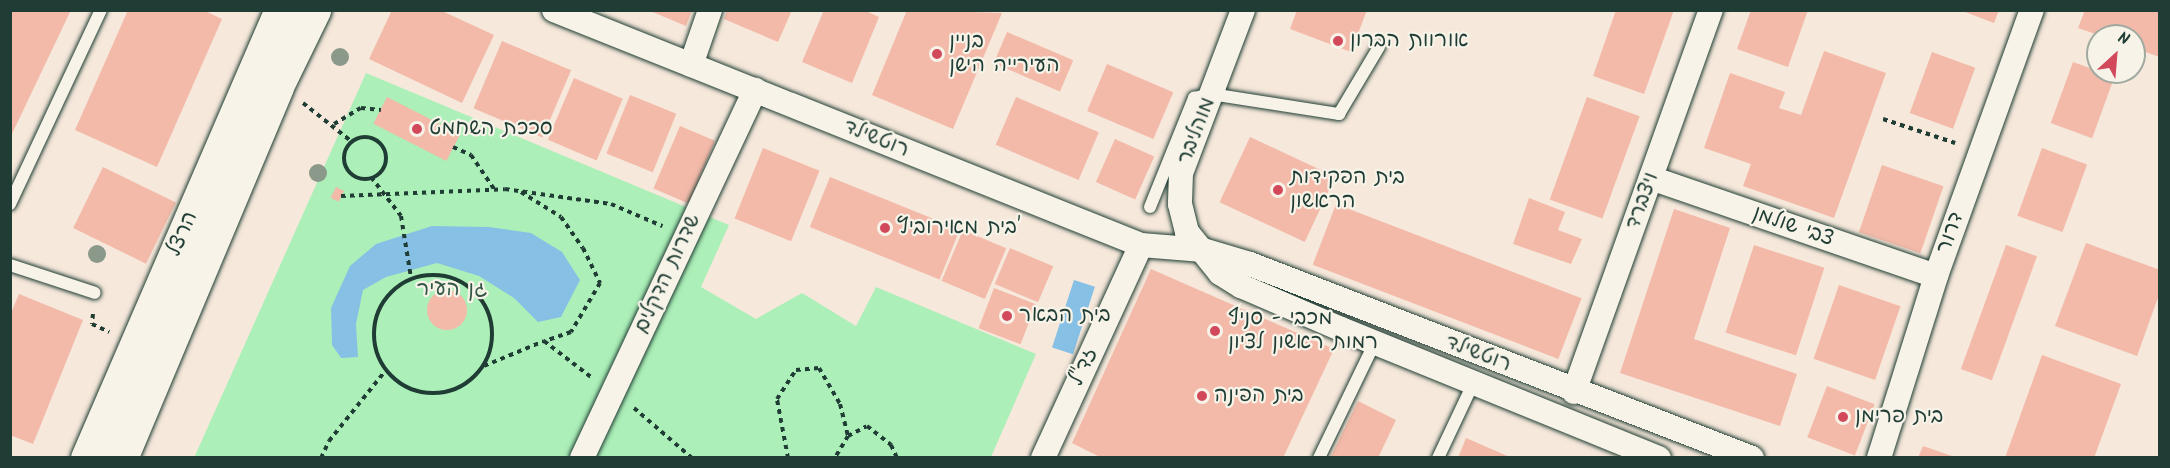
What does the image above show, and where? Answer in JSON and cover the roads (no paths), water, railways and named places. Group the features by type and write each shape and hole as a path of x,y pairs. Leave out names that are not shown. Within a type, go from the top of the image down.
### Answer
{"main road":[{"name":"הרצל","path":"87,458 281,10"},
{"name":"הרצל","path":"122,458 277,86 314,10"}],"street":[{"name":"רוטשילד","path":"554,10 1142,245 1203,250 1250,264 1574,392 1616,402 1752,458"},
{"path":"691,65 710,10"},
{"name":"מוהליבר","path":"1203,250 1187,232 1180,204 1181,173 1243,10"},
{"name":"ויצברד","path":"1574,392 1711,10"},
{"name":"דרור","path":"1879,458 1935,276 2032,10"},
{"name":"שדרות הדקלים","path":"582,458 755,90"},
{"name":"צבי שולמן","path":"1651,178 1935,276"},
{"name":"זד\"ל","path":"1043,458 1142,245"},
{"name":"רוטשילד","path":"1203,250 1220,273 1241,286 1651,456"}],"lane":[{"path":"10,204 101,10"},
{"path":"1150,207 1194,98 1211,94 1339,114 1378,47"},
{"path":"10,265 95,293"},
{"path":"1319,458 1375,342"},
{"path":"1438,458 1473,382"}],"water":[{"path":"432,226 489,227 531,233 562,252 580,280 561,317 538,322 514,298 479,276 437,263 386,277 363,290 356,324 358,357 341,358 332,345 331,308 350,266 376,244"},
{"path":"1074,280 1095,287 1073,354 1052,348"}],"place":[{"name":"אורוות הברון","path":"1338,41"},
{"name":"בניין העירייה הישן","path":"937,54"},
{"name":"סככת השחמט","path":"417,129"},
{"name":"בית הפקידות הראשון","path":"1278,190"},
{"name":"בית מאירוביץ'","path":"885,228"},
{"name":"בית הבאר","path":"1007,316"},
{"name":"מכבי - סניף רמות ראשון לציון","path":"1215,331"},
{"name":"בית הפינה","path":"1202,396"},
{"name":"בית פרימן","path":"1843,417"}],"park label":[{"name":"גן העיר","path":"452,290"}]}
